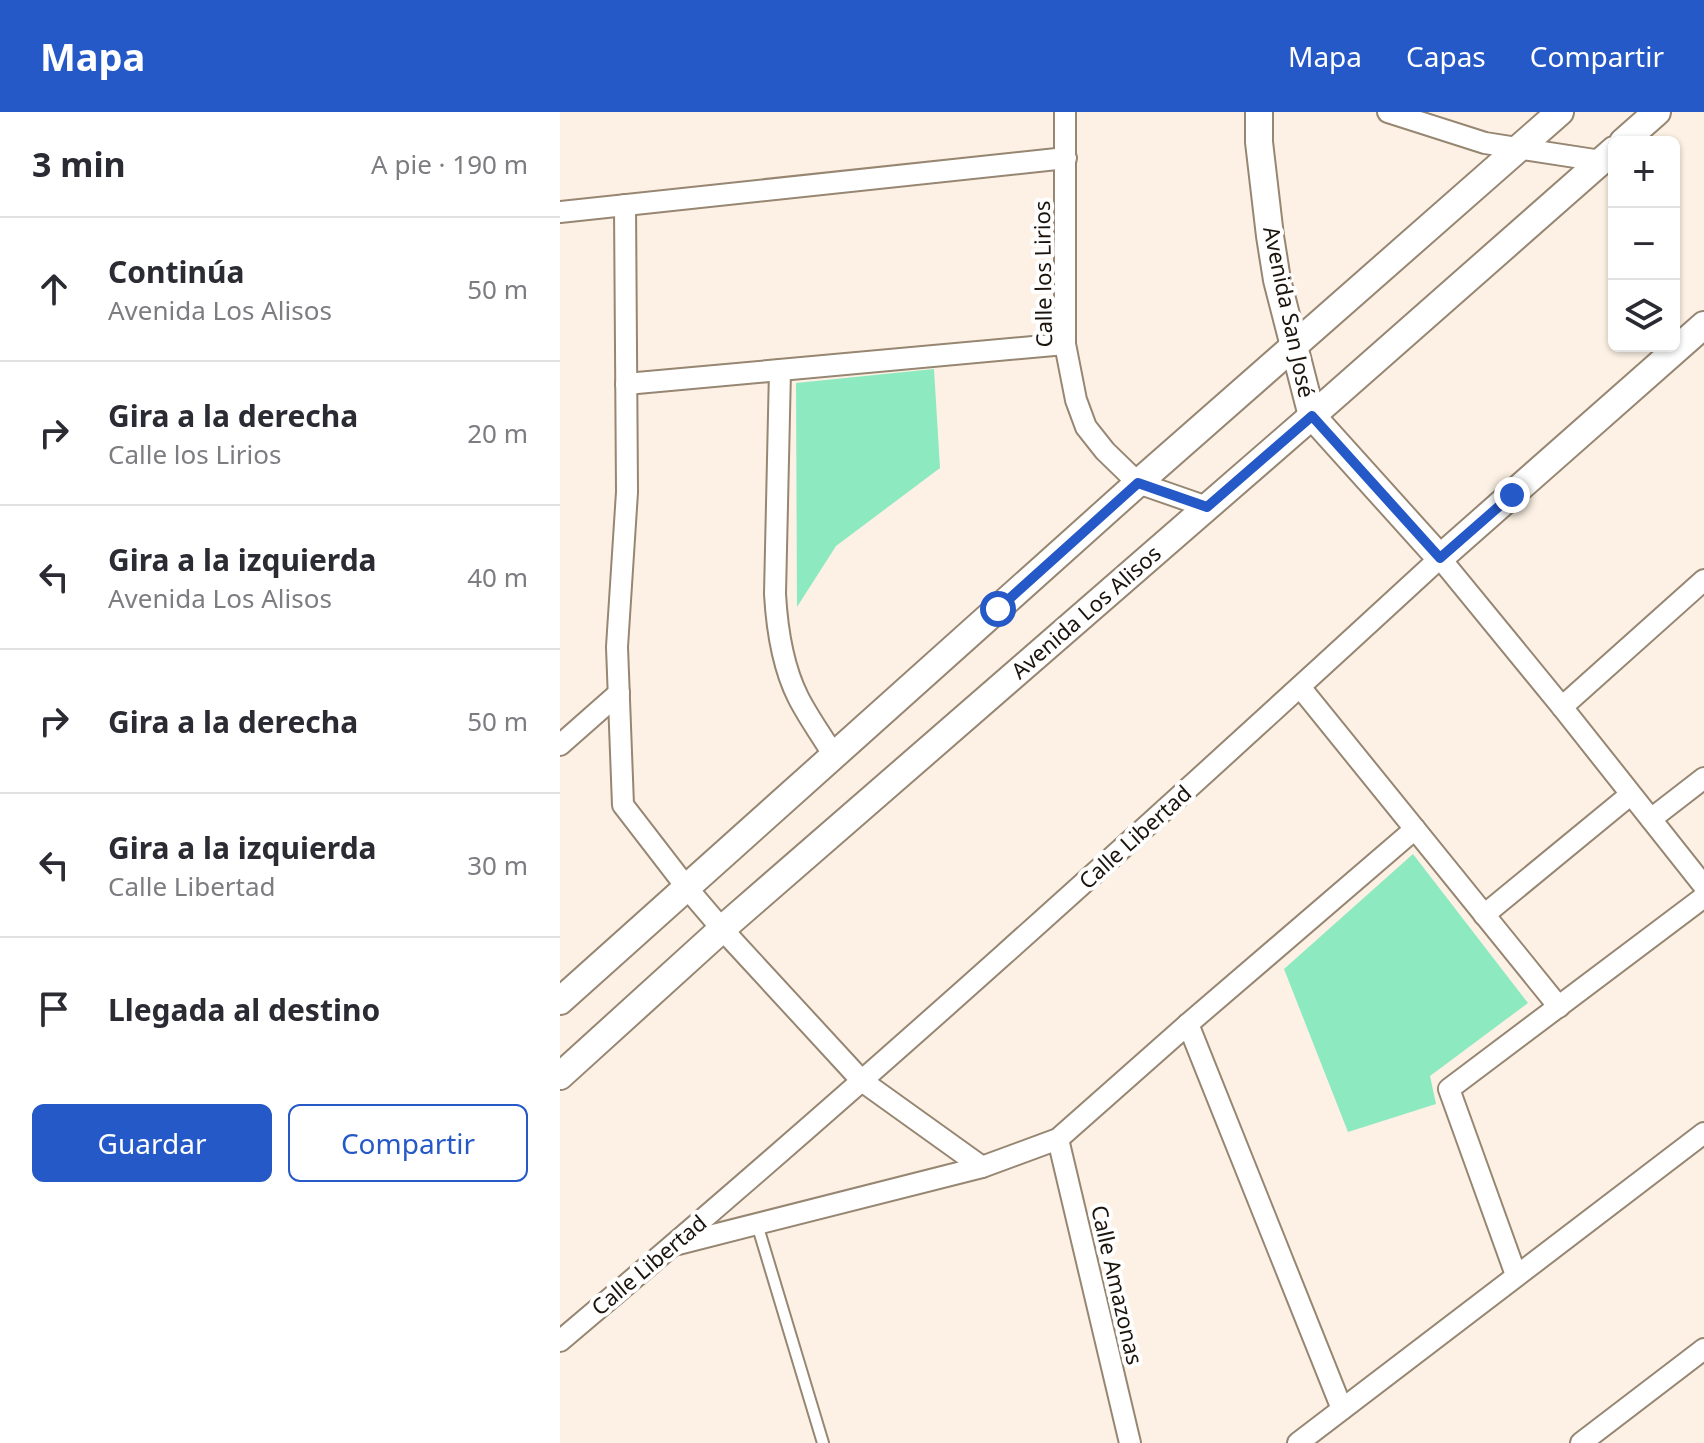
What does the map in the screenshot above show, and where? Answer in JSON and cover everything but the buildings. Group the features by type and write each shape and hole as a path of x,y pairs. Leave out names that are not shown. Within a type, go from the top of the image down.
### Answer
{"street":[{"name":"Calle los Lirios","path":"1065,112 1065,344 1076,400 1086,427 1105,451 1138,483 1207,507"},
{"name":"Avenida San José","path":"1259,112 1259,142 1277,280 1312,416"},
{"path":"1388,112 1485,143 1608,156"},
{"path":"560,1001 1293,344 1560,112"},
{"path":"1630,136 1657,112"},
{"name":"Avenida Los Alisos","path":"560,1076 722,929 1608,156"},
{"path":"560,212 1066,158"},
{"path":"625,205 627,492 617,647 623,805 722,929 862,1081 982,1167"},
{"name":"Calle Libertad","path":"560,1341 862,1081 1142,831 1440,558 1704,325"},
{"path":"626,384 1065,344"},
{"path":"780,370 777,624 784,660 798,696 834,756"},
{"path":"1312,416 1440,558 1704,886"},
{"path":"1562,707 1704,580"},
{"path":"1300,687 1559,1007"},
{"path":"560,745 619,693"},
{"path":"1651,819 1704,778"},
{"path":"1484,915 1630,795"},
{"path":"674,1245 982,1167 1058,1139 1415,829"},
{"path":"1516,1275 1449,1089 1704,897"},
{"path":"1188,1024 1342,1409"},
{"path":"1298,1443 1704,1133"},
{"name":"Calle Amazonas","path":"1058,1139 1130,1443"},
{"path":"1581,1443 1704,1349"}],"lane":[{"path":"757,1224 823,1443"}],"green space":[{"path":"934,369 940,468 836,546 797,607 796,383"},
{"path":"1413,854 1528,1003 1430,1076 1436,1104 1348,1132 1284,969"}],"route":[{"path":"998,609 1138,483 1207,507 1312,416 1440,558 1512,495"}]}
